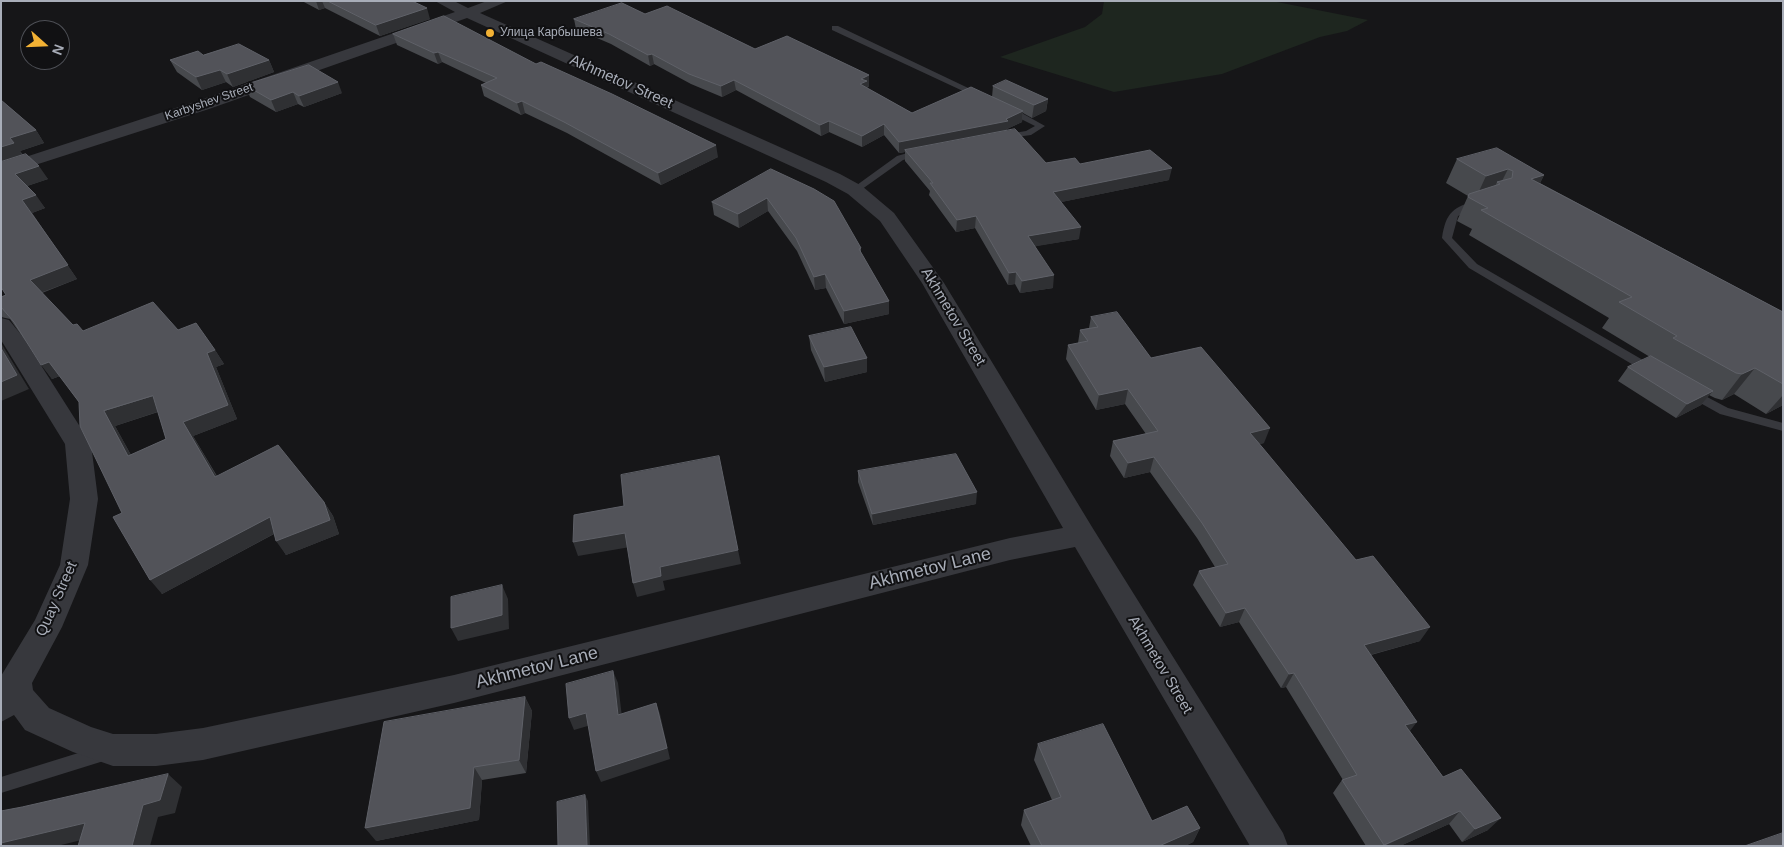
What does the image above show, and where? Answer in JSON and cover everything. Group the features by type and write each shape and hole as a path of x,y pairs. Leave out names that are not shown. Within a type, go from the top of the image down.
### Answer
{"street":[{"name":"Akhmetov Street","path":"442,1 855,190 887,217 928,275 1082,536 1270,846"},
{"name":"Karbyshev Street","path":"1,171 203,105 501,1"},
{"name":"Quay Street","path":"1,326 16,342 78,444 84,499 74,565 47,627 8,694"},
{"name":"Akhmetov Lane","path":"8,694 19,698 37,719 85,741 114,750 156,750 203,744 454,689 1010,549 1082,536"}],"lane":[{"path":"835,28 1041,126 1028,133 997,139"},
{"path":"855,190 900,158 929,151"},
{"path":"1490,200 1458,209 1451,216 1447,238 1473,266 1664,378"},
{"path":"1681,387 1724,411 1783,427"},
{"path":"1,785 114,750"}],"shaded area":[{"path":"1104,1 1272,1 1368,20 1347,31 1320,37 1222,74 1114,92 1000,57 1085,27 1102,14"}],"building":[{"path":"328,1 412,1 427,8 376,25"},
{"path":"622,3 645,14 667,6 755,49 787,36 869,75 861,79 867,81 860,84 912,113 971,87 1023,111 1006,119 1008,121 899,142 884,124 862,136 829,121 820,125 734,80 721,86 689,74 652,54 648,55 609,34 574,19"},
{"path":"444,16 536,64 541,62 612,94 716,145 658,173 522,101 517,103 481,85 497,78 438,52 434,53 393,34"},
{"path":"239,44 269,60 227,74 220,70 196,77 170,60 198,51 203,55"},
{"path":"309,65 338,82 299,96 293,92 271,100 245,85"},
{"path":"1006,80 1048,99 1034,105 993,86"},
{"path":"1,100 36,130 10,138 14,143 1,147"},
{"path":"1015,129 1046,163 1075,158 1080,164 1150,150 1172,168 1053,192 1081,227 1028,236 1054,275 1022,281 1016,272 1009,273 976,216 957,220 930,183 933,183 905,150"},
{"path":"1497,148 1544,175 1531,179 1783,312 1783,384 1755,368 1742,374 1736,373 1673,338 1677,336 1619,302 1632,297 1481,210 1488,208 1468,197 1469,194 1512,178 1513,171 1508,169 1486,176 1457,159"},
{"path":"26,154 39,166 15,174 36,195 22,200 68,265 30,280 73,325 77,324 83,331 153,302 178,330 196,323 215,350 207,353 228,405 183,422 215,477 278,445 324,502 330,520 276,541 270,517 150,580 113,517 122,513 80,426 79,402 49,362 41,365 14,322 1,307 1,297 6,295 1,287 1,162","holes":["153,396 166,439 128,456 104,411"]},
{"path":"771,169 814,189 834,201 889,301 844,311 825,274 814,277 796,238 767,198 738,214 712,202"},
{"path":"1117,312 1151,358 1201,347 1270,428 1250,433 1356,560 1373,556 1430,627 1364,645 1417,722 1405,725 1443,777 1461,769 1501,818 1475,829 1460,811 1384,845 1342,780 1357,775 1294,673 1289,674 1245,608 1226,613 1199,571 1228,564 1202,523 1154,457 1128,463 1113,441 1158,431 1128,389 1099,395 1068,345 1088,341 1080,330 1098,327 1091,317"},
{"path":"851,327 867,358 824,367 809,336"},
{"path":"1,348 17,375 1,382"},
{"path":"1651,356 1713,391 1687,404 1628,367"},
{"path":"956,454 977,492 872,514 858,471"},
{"path":"719,456 738,550 660,567 661,576 633,583 625,533 573,542 574,515 624,506 621,475"},
{"path":"502,585 502,615 451,628 451,597"},
{"path":"613,671 618,715 656,703 667,748 596,771 586,713 569,718 566,684"},
{"path":"525,697 519,760 474,767 470,808 365,828 384,722"},
{"path":"1103,724 1152,821 1187,806 1200,828 1159,846 1042,846 1024,810 1061,797 1038,744"},
{"path":"168,774 160,800 143,805 132,846 78,846 85,823 1,843 1,811"},
{"path":"585,795 587,846 558,846 557,802"},
{"path":"1783,833 1783,846 1745,846"}],"place":[{"name":"Улица Карбышева","path":"490,33"}]}
